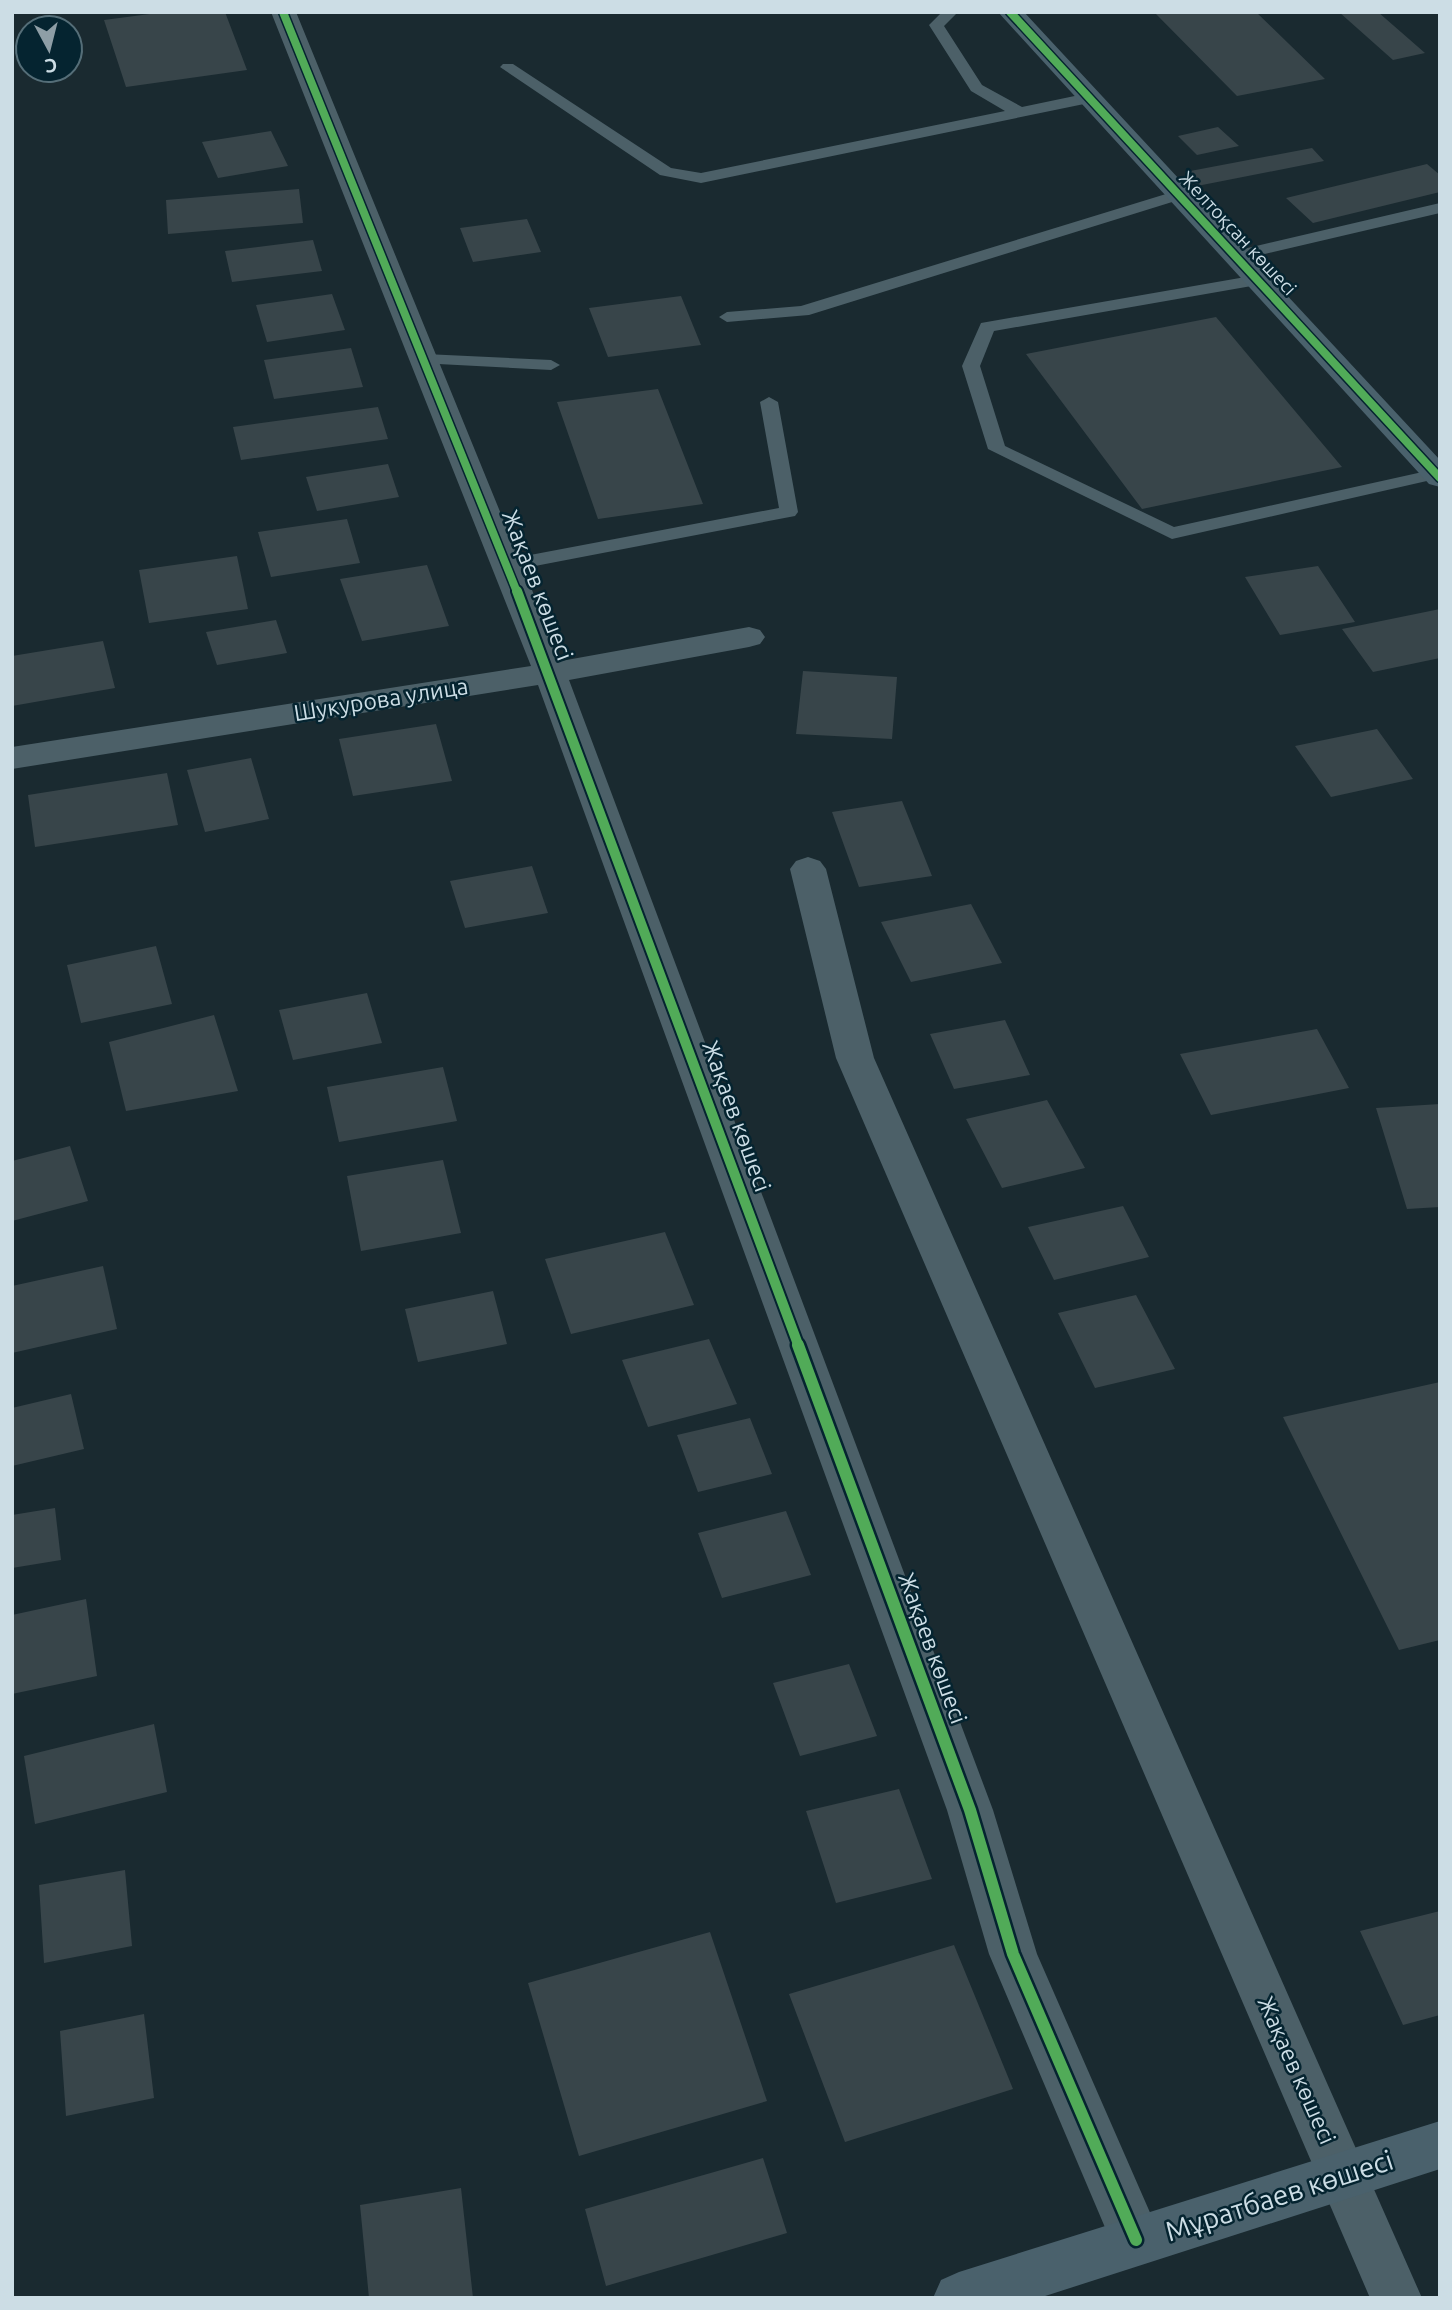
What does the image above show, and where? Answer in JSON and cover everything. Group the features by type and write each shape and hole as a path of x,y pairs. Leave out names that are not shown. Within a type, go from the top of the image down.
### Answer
{"street":[{"name":"Жақаев көшесі","path":"283,12 509,565 971,1810 1013,1954 1136,2240"},
{"name":"Желтоқсан көшесі","path":"1010,12 1438,476"},
{"name":"Шукурова улица","path":"12,758 550,673 749,637"},
{"name":"Жақаев көшесі","path":"808,869 855,1058 1396,2298"},
{"name":"Мұратбаев көшесі","path":"959,2298 1440,2145"}],"lane":[{"path":"951,12 936,25 976,88 1019,112"},
{"path":"508,67 666,172 701,178 1089,98"},
{"path":"727,317 803,310 1179,195"},
{"path":"1235,256 1440,208"},
{"path":"1257,280 987,327 971,366 997,449 1172,533 1438,476"},
{"path":"425,359 551,365"},
{"path":"509,565 789,512 769,402"}],"building":[{"path":"165,12 225,12 247,70 126,87 104,20"},
{"path":"1154,12 1256,12 1325,79 1237,96"},
{"path":"1339,12 1378,12 1425,53 1393,60"},
{"path":"1218,127 1239,146 1197,155 1178,136"},
{"path":"271,131 288,166 218,178 202,142"},
{"path":"1312,148 1324,161 1197,186 1185,172"},
{"path":"1427,164 1440,175 1440,192 1313,223 1286,198"},
{"path":"299,189 303,223 168,234 166,200"},
{"path":"527,219 541,252 473,262 460,228"},
{"path":"313,240 322,271 232,282 225,251"},
{"path":"332,294 345,330 267,342 256,305"},
{"path":"681,296 701,345 608,357 589,308"},
{"path":"1216,317 1342,467 1142,509 1026,354"},
{"path":"351,348 363,387 274,399 264,360"},
{"path":"658,389 703,504 598,519 557,402"},
{"path":"378,407 388,439 241,460 233,427"},
{"path":"388,464 399,497 317,511 306,477"},
{"path":"347,519 360,563 271,577 258,532"},
{"path":"237,556 248,609 149,623 139,570"},
{"path":"427,565 449,626 362,641 340,579"},
{"path":"1318,566 1355,622 1280,635 1245,577"},
{"path":"1440,609 1440,658 1373,672 1342,629"},
{"path":"276,620 287,653 217,665 206,632"},
{"path":"103,641 115,688 12,706 12,656"},
{"path":"803,671 897,677 892,739 796,734"},
{"path":"436,724 452,781 353,796 339,739"},
{"path":"1377,729 1413,779 1331,797 1295,746"},
{"path":"251,758 269,819 205,832 187,770"},
{"path":"167,773 178,825 35,847 28,795"},
{"path":"902,801 932,876 859,887 832,812"},
{"path":"532,866 548,913 465,928 450,881"},
{"path":"971,904 1002,963 911,982 881,922"},
{"path":"156,946 172,1004 81,1023 67,965"},
{"path":"367,993 382,1043 293,1060 279,1010"},
{"path":"214,1015 238,1091 126,1111 109,1042"},
{"path":"1005,1020 1030,1075 954,1089 930,1034"},
{"path":"1317,1029 1349,1088 1211,1115 1180,1054"},
{"path":"443,1067 457,1121 339,1142 327,1087"},
{"path":"1047,1100 1085,1168 1002,1188 966,1119"},
{"path":"1440,1104 1440,1207 1407,1209 1376,1108"},
{"path":"70,1146 88,1201 12,1221 12,1161"},
{"path":"443,1160 461,1233 361,1251 347,1176"},
{"path":"1123,1206 1149,1257 1054,1280 1028,1227"},
{"path":"665,1232 694,1305 571,1334 545,1259"},
{"path":"103,1266 117,1329 12,1353 12,1286"},
{"path":"493,1291 507,1344 418,1362 405,1309"},
{"path":"1136,1295 1175,1369 1095,1388 1058,1313"},
{"path":"709,1339 737,1404 648,1427 622,1360"},
{"path":"1440,1382 1440,1640 1399,1650 1283,1417"},
{"path":"71,1394 84,1449 12,1466 12,1408"},
{"path":"750,1418 772,1474 698,1492 677,1435"},
{"path":"55,1508 61,1560 12,1568 12,1515"},
{"path":"786,1511 811,1575 722,1598 698,1533"},
{"path":"86,1599 97,1676 12,1694 12,1615"},
{"path":"849,1664 877,1736 800,1756 773,1683"},
{"path":"154,1724 167,1792 35,1824 24,1756"},
{"path":"899,1789 932,1879 836,1903 806,1811"},
{"path":"125,1870 132,1946 44,1963 39,1885"},
{"path":"1440,1911 1440,2015 1403,2025 1360,1931"},
{"path":"710,1932 767,2101 579,2156 528,1983"},
{"path":"954,1945 1013,2089 845,2142 789,1994"},
{"path":"144,2014 154,2098 66,2116 60,2031"},
{"path":"763,2158 787,2233 606,2286 585,2209"},
{"path":"461,2188 473,2298 369,2298 360,2205"}],"cycle path":[{"path":"283,12 550,673 970,1810 1013,1954 1136,2240"},
{"path":"1010,12 1440,478"}]}
